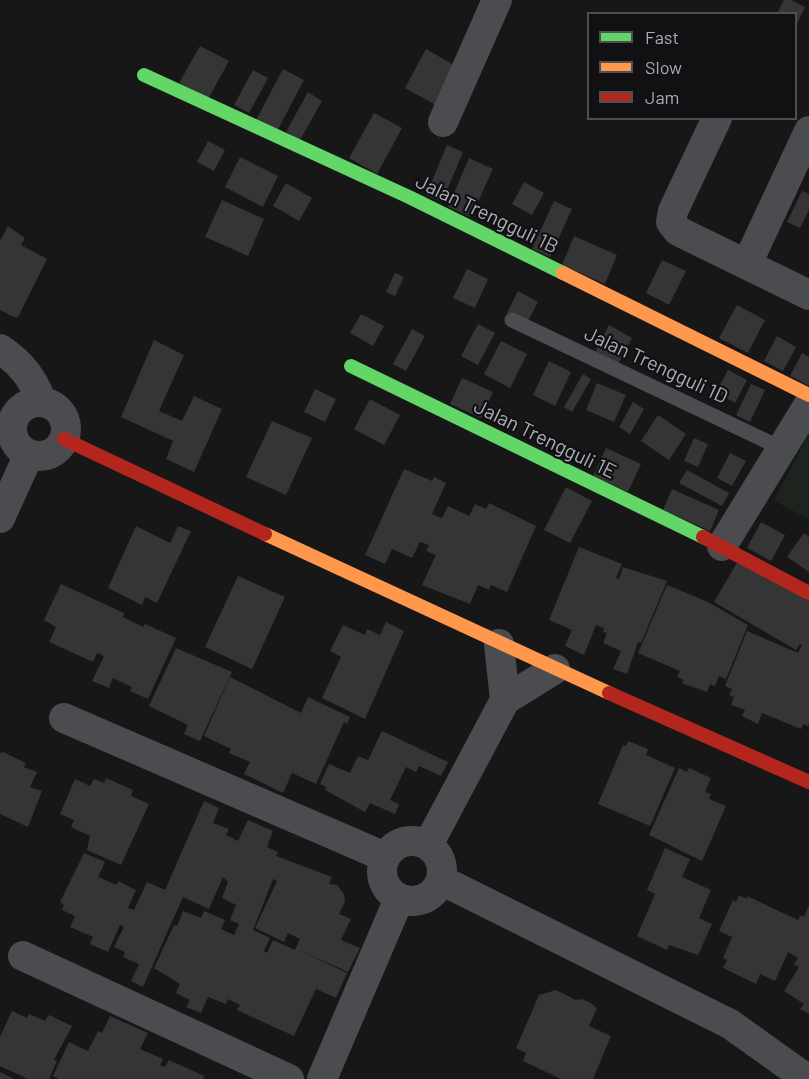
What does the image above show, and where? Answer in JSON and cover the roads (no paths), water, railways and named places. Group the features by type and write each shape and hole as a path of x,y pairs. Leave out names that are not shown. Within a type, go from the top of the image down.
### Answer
{"street":[{"path":"443,122 497,0"},
{"name":"Jalan Trengguli 1B","path":"144,75 409,197 809,395"},
{"path":"716,120 673,211 671,222 678,231 809,295"},
{"path":"747,264 809,131"},
{"path":"0,349 20,363 30,374 42,402"},
{"name":"Jalan Trengguli 1E","path":"351,366 722,546 809,592"},
{"path":"42,402 53,406 62,415 66,427 64,439 58,448 39,456 29,454 13,439 14,417 31,403 42,402"},
{"path":"722,546 809,404"},
{"path":"64,439 499,644 809,782"},
{"path":"0,518 29,454"},
{"path":"499,644 505,700"},
{"path":"428,845 505,700 555,669"},
{"path":"64,718 385,857"},
{"path":"418,842 428,845 440,861 441,880 436,889 419,900 399,899 385,886 382,876 385,857 399,843 418,842"},
{"path":"441,880 730,1024 807,1079"},
{"path":"322,1079 399,899"},
{"path":"23,956 289,1079"}],"lane":[{"name":"Jalan Trengguli 1D","path":"512,320 783,448"}]}
